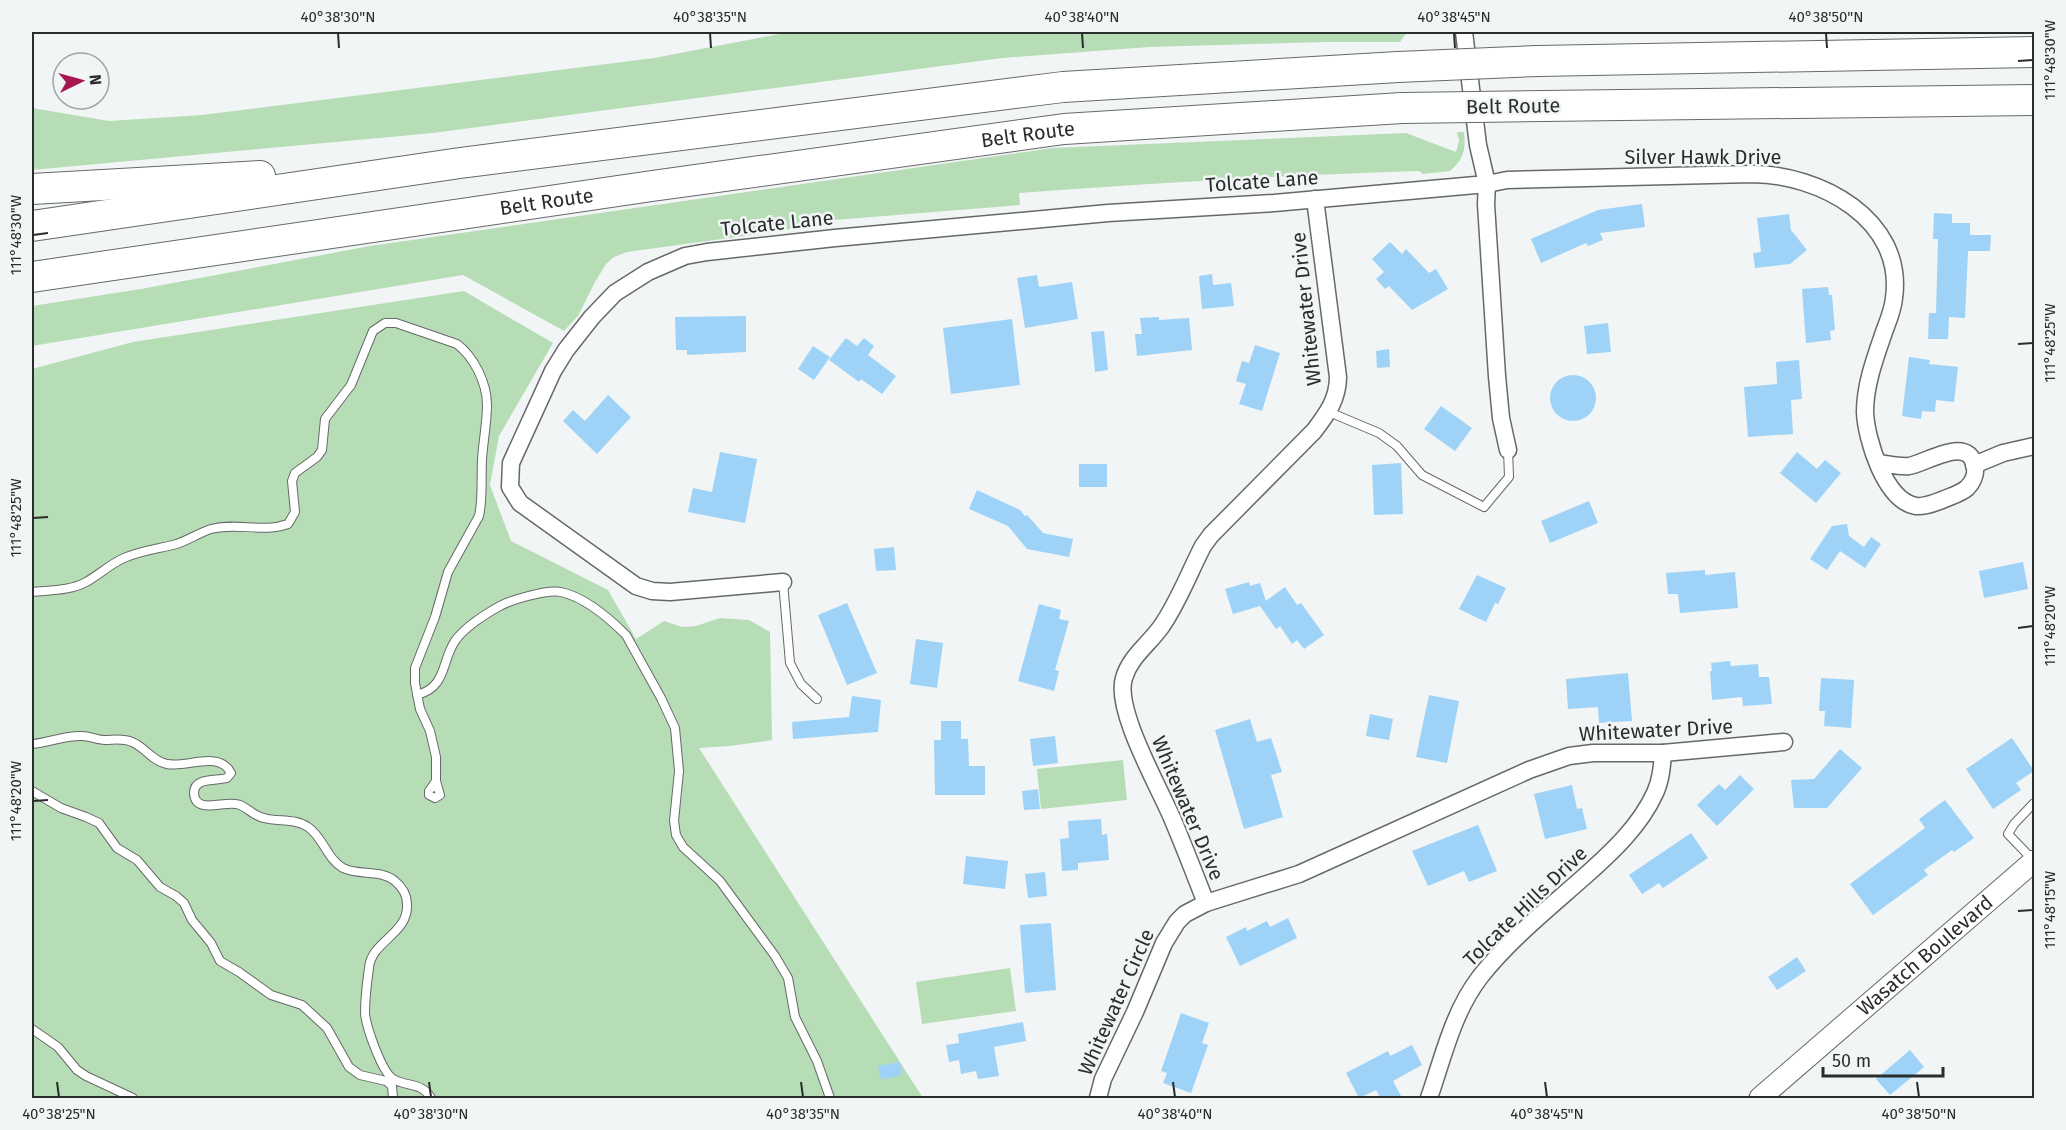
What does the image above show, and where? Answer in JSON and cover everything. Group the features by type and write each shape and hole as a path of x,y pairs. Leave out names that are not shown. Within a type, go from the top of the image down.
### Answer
{"highway":[{"path":"32,226 460,163 1064,87 1538,61 2034,52"},
{"name":"Belt Route","path":"32,277 1064,129 1402,108 2034,100"},
{"path":"32,189 460,163"},
{"path":"32,284 97,268"}],"street":[{"path":"1464,32 1478,146 1487,184 1486,204 1497,376 1501,418 1508,450"},
{"name":"Silver Hawk Drive","path":"1487,184 1507,180 1767,174 1797,179 1843,200 1869,221 1880,235 1887,248 1894,273 1895,296 1870,376 1866,400 1869,438 1878,463 1895,494 1908,503 1918,506 1932,504 1964,490 1974,478 1974,465"},
{"name":"Tolcate Lane","path":"783,582 670,592 645,590 636,586 529,510 514,495 509,479 511,463 553,371 579,333 603,304 615,293 648,272 685,256 707,252 835,238 1108,213 1315,199 1487,184"},
{"name":"Whitewater Drive","path":"1315,199 1338,377 1336,393 1329,412 1314,431 1211,535 1160,628 1131,663 1122,683 1124,704 1131,726 1173,819 1206,903 1266,886 1316,867 1550,762 1581,754 1663,753 1784,742"},
{"path":"1878,463 1912,465 1944,453 1958,451 1969,454 1974,465 2003,453 2034,446"},
{"name":"Tolcate Hills Drive","path":"1429,1098 1459,1013 1476,983 1528,927 1605,858 1630,831 1655,793 1660,780 1663,753"},
{"name":"Wasatch Boulevard","path":"1760,1098 2034,862"},
{"name":"Whitewater Circle","path":"1098,1098 1103,1079 1164,943 1185,914 1206,903"}],"lane":[{"path":"32,592 74,587 134,553 175,545 219,527 264,529 288,524 295,512 292,481 295,473 317,457 322,450 325,419 351,385 373,331 385,323 396,323 457,344 474,362 487,403 483,445 482,505 479,516 448,572 435,617 416,668 415,683 420,709 436,757 436,781"},
{"path":"1329,412 1379,434 1397,446 1422,475 1484,507 1509,477 1508,450"},
{"path":"783,582 790,663 801,684 817,699"},
{"path":"417,695 426,693 438,682 455,640 489,613 506,603 546,593 564,592 583,601 619,627 626,635 661,698 675,729 679,771 674,821 676,835 683,847 720,881 775,956 788,978 795,1017 817,1061 830,1098"},
{"path":"32,744 82,736 104,740 121,739 134,742 151,757 164,764 216,761 229,769 231,773 227,778 197,784 194,789 198,803 205,806 231,803 240,805 253,815 265,819 298,822 308,827 336,862 344,868 385,874 397,882 406,895 406,917 396,933 377,951 369,964 365,1013 384,1070 396,1081 424,1088 431,1098"},
{"path":"32,791 61,808 99,823 117,848 137,860 160,886 184,903 192,920 211,943 220,961 271,995 302,1005 327,1028 349,1067 360,1075 386,1081 392,1086 393,1098"},
{"path":"2034,803 2013,824 2008,834 2034,862"},
{"path":"32,1029 58,1047 77,1070 132,1098"}],"green space":[{"path":"790,32 1407,32 1400,42 1149,47 1002,58 433,133 32,170 32,108 109,121 202,115 654,58"},
{"path":"1457,132 1464,132 1465,144 1461,158 1450,171 1423,174 1419,171 1269,177 1019,193 1020,205 834,220 780,231 627,252 614,257 606,264 578,316 564,331 463,275 32,346 32,306 141,289 370,246 1053,148 1406,133 1456,152 1459,141"},
{"path":"464,291 553,343 499,436 490,485 511,541 608,590 636,639 664,621 682,627 696,626 720,618 749,620 770,632 772,740 699,748 923,1098 32,1098 32,369 133,342"},
{"path":"1123,760 1127,800 1041,809 1037,769"},
{"path":"1010,968 1016,1011 922,1024 916,982"}],"building":[{"path":"1642,204 1645,227 1600,233 1603,240 1588,246 1586,243 1541,263 1531,239 1598,210"},
{"path":"1934,213 1952,214 1952,223 1970,223 1970,235 1991,235 1990,251 1968,251 1965,318 1949,317 1948,339 1928,339 1929,313 1936,313 1938,239 1933,239"},
{"path":"1789,214 1791,230 1807,250 1790,264 1755,268 1753,253 1761,252 1757,218"},
{"path":"1390,242 1402,254 1406,249 1429,273 1436,269 1448,289 1412,310 1389,286 1385,289 1376,279 1384,272 1372,259"},
{"path":"1212,274 1213,285 1231,283 1234,306 1202,309 1199,276"},
{"path":"1037,275 1039,287 1072,282 1078,319 1025,328 1017,278"},
{"path":"1828,287 1829,295 1832,295 1835,330 1830,331 1831,340 1806,343 1802,289"},
{"path":"746,316 746,352 687,355 687,350 676,350 675,317"},
{"path":"1159,317 1159,320 1189,318 1192,350 1137,356 1135,334 1142,334 1140,318"},
{"path":"1012,319 1020,385 951,394 943,328"},
{"path":"1608,323 1611,352 1587,354 1584,326"},
{"path":"1104,331 1108,370 1095,372 1091,332"},
{"path":"846,338 857,346 864,338 874,346 868,355 896,376 882,394 861,379 859,382 829,360"},
{"path":"1255,345 1280,353 1262,411 1239,404 1246,384 1236,381 1242,361 1249,363"},
{"path":"813,346 830,357 814,380 798,369"},
{"path":"1389,349 1390,367 1377,368 1376,351"},
{"path":"1909,357 1930,360 1929,364 1958,367 1954,402 1936,400 1935,412 1922,411 1921,419 1902,416"},
{"path":"1799,360 1802,399 1791,400 1793,434 1748,437 1744,387 1777,384 1776,362"},
{"path":"1573,375 1589,382 1596,398 1589,414 1573,421 1557,414 1550,398 1557,382"},
{"path":"608,395 631,417 597,454 563,421 573,410 585,421"},
{"path":"1441,406 1472,428 1455,451 1424,429"},
{"path":"720,452 757,459 745,523 688,512 693,488 712,492"},
{"path":"1797,452 1817,469 1825,460 1841,473 1816,503 1780,473"},
{"path":"1401,463 1403,514 1374,515 1372,465"},
{"path":"1079,464 1107,464 1107,487 1079,487"},
{"path":"977,490 1020,510 1043,533 1073,539 1069,557 1027,549 1008,526 969,509"},
{"path":"1589,501 1598,523 1550,543 1541,521"},
{"path":"1847,524 1849,536 1864,547 1871,537 1881,544 1865,568 1840,551 1827,570 1810,559 1832,526"},
{"path":"894,547 896,570 876,571 874,549"},
{"path":"2023,562 2028,589 1984,598 1979,571"},
{"path":"1705,570 1705,575 1735,572 1738,608 1680,613 1678,594 1668,594 1666,573"},
{"path":"1477,575 1506,588 1498,604 1495,603 1486,622 1459,609"},
{"path":"1249,582 1250,586 1260,583 1266,601 1285,587 1297,605 1301,603 1324,635 1304,649 1297,640 1292,644 1280,626 1276,629 1260,606 1233,614 1225,589"},
{"path":"847,603 877,673 847,685 818,615"},
{"path":"1039,604 1061,610 1059,619 1069,621 1055,670 1059,671 1054,691 1018,681"},
{"path":"916,639 943,643 937,688 910,684"},
{"path":"1730,661 1731,666 1758,664 1759,677 1769,677 1772,704 1743,706 1742,697 1712,700 1711,663"},
{"path":"1628,673 1632,721 1599,723 1598,707 1568,709 1566,679"},
{"path":"1821,678 1854,680 1851,728 1824,726 1825,711 1819,711"},
{"path":"1429,695 1459,701 1447,763 1416,757"},
{"path":"852,696 881,700 878,732 793,739 792,722 849,717"},
{"path":"1370,714 1393,719 1389,740 1366,736"},
{"path":"1250,719 1257,742 1271,738 1282,772 1271,775 1283,817 1244,829 1215,730"},
{"path":"941,721 961,721 961,739 968,739 969,766 985,766 985,795 935,795 934,740 941,740"},
{"path":"1055,736 1058,763 1033,766 1030,739"},
{"path":"2012,738 2034,771 2016,783 2021,790 1993,809 1966,769"},
{"path":"1840,749 1862,768 1827,808 1794,808 1791,780 1814,779"},
{"path":"1740,775 1754,789 1717,826 1697,805 1719,784 1725,790"},
{"path":"1572,785 1577,809 1582,808 1587,829 1545,839 1534,794"},
{"path":"1038,789 1040,809 1024,810 1022,791"},
{"path":"1945,800 1974,838 1924,870 1928,875 1873,915 1850,884 1925,828 1919,819"},
{"path":"1101,819 1102,835 1107,834 1109,860 1078,863 1078,870 1062,871 1060,839 1069,838 1068,821"},
{"path":"1478,825 1497,871 1469,882 1464,871 1428,886 1412,851"},
{"path":"1691,833 1708,858 1663,888 1659,883 1642,894 1629,875"},
{"path":"966,856 1008,861 1005,889 963,884"},
{"path":"1045,872 1047,896 1028,898 1025,874"},
{"path":"1288,918 1297,938 1240,966 1226,937 1246,927 1247,931 1267,921 1270,927"},
{"path":"1051,923 1056,990 1025,993 1020,925"},
{"path":"1797,957 1806,971 1777,990 1768,977"},
{"path":"1181,1013 1209,1023 1202,1043 1208,1045 1191,1093 1163,1083 1167,1073 1161,1071"},
{"path":"1023,1022 1026,1041 994,1047 999,1076 978,1079 976,1071 961,1074 959,1060 949,1062 946,1045 959,1043 958,1034"},
{"path":"1412,1045 1422,1065 1393,1081 1402,1098 1380,1098 1376,1090 1359,1098 1346,1073 1388,1051 1390,1056"},
{"path":"1910,1050 1924,1067 1890,1095 1876,1079"},
{"path":"900,1062 902,1075 881,1080 878,1066"}]}
